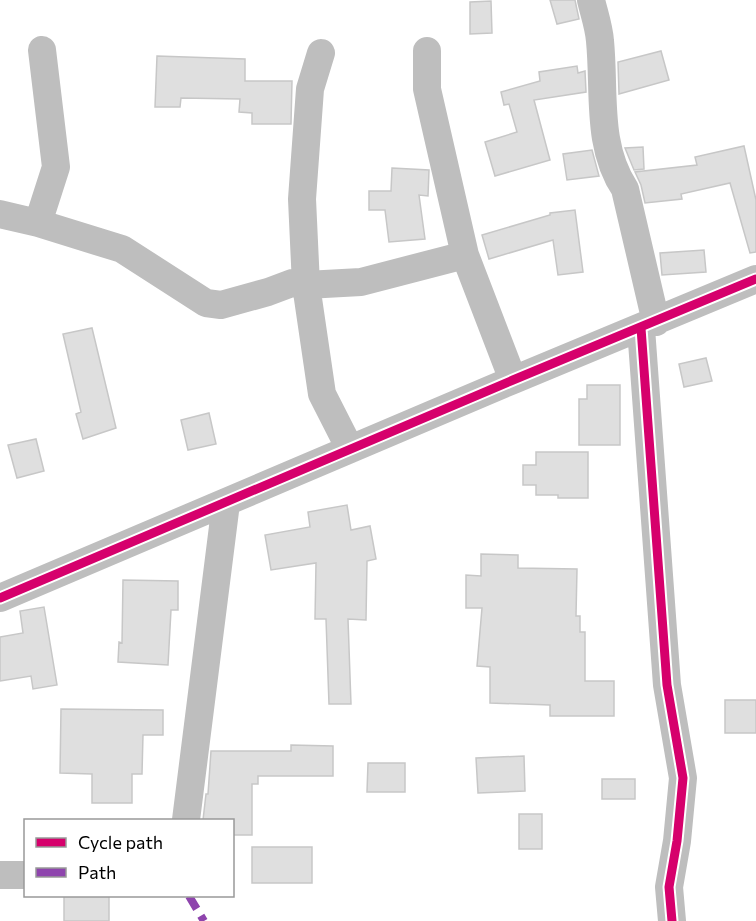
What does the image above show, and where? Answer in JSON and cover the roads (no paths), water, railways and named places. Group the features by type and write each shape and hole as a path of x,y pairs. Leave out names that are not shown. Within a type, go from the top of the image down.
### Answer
{"street":[{"path":"591,0 600,39 605,135 616,175 625,189 649,325 667,685 683,778 677,841 669,887 672,921"},
{"path":"38,223 56,167 42,50"},
{"path":"428,51 428,89 465,255 513,380"},
{"path":"321,53 310,89 302,199 306,285 322,394 350,449"},
{"path":"0,214 38,223 122,249 206,303 221,305 292,283 306,285 362,282 465,255"},
{"path":"0,598 756,279"},
{"path":"186,819 226,503"},
{"path":"0,875 24,875"}]}
